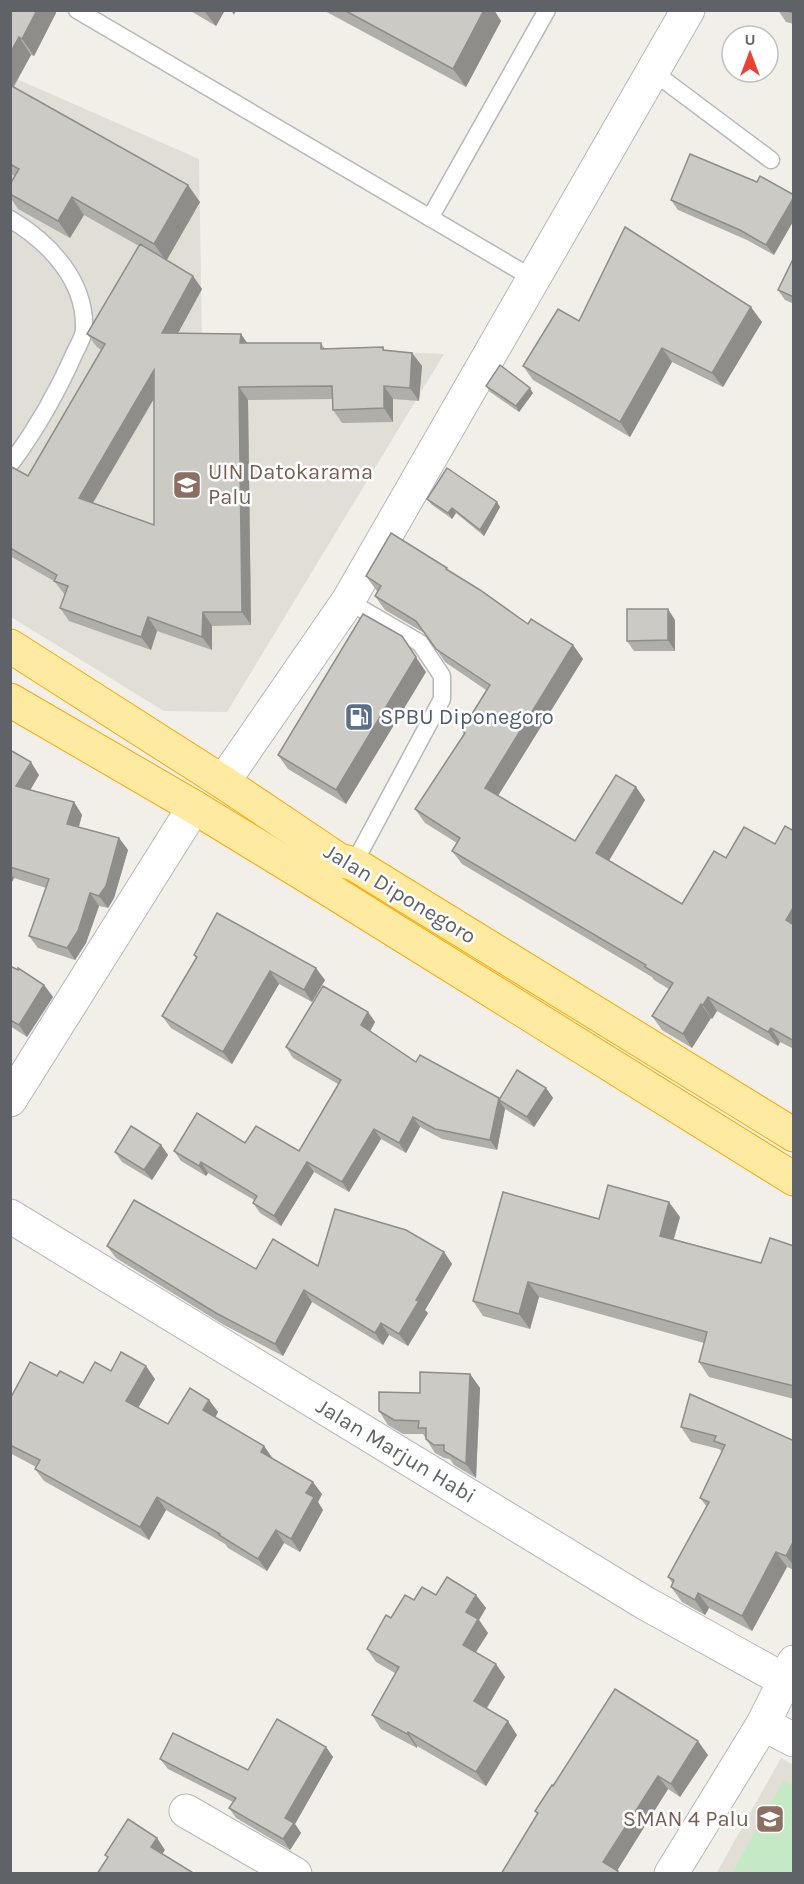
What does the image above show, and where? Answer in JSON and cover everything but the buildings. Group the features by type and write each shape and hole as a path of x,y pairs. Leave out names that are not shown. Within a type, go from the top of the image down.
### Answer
{"highway":[{"name":"Jalan Diponegoro","path":"10,646 223,782 339,860 354,864 794,1135"},
{"name":"Jalan Diponegoro","path":"10,700 194,807 794,1179"}],"street":[{"path":"223,782 348,601 687,10"},
{"path":"10,1100 194,807"},
{"name":"Jalan Marjun Habi","path":"10,1216 635,1597 789,1671"},
{"path":"671,1874 763,1724 789,1671"},
{"path":"763,1724 794,1740"},
{"path":"186,1811 295,1874"}],"lane":[{"path":"77,10 534,279"},
{"path":"430,218 542,12"},
{"path":"652,71 771,160"},
{"path":"10,219 53,252 72,279 80,301 84,331 68,368 27,442 11,463"},
{"path":"333,892 354,864 442,699 442,676 420,643 348,601"}],"shaded area":[{"name":"UIN Datokarama Palu","path":"10,76 199,159 202,343 444,354 227,712 164,711 11,617"},
{"name":"SMAN 4 Palu","path":"781,1758 793,1765 793,1873 716,1874"}],"green space":[{"name":"SMAN 4 Palu","path":"784,1780 793,1786 793,1873 732,1873"}],"place":[{"name":"UIN Datokarama Palu","path":"187,485"},
{"name":"SPBU Diponegoro","path":"359,717"},
{"name":"SMAN 4 Palu","path":"770,1819"}]}
